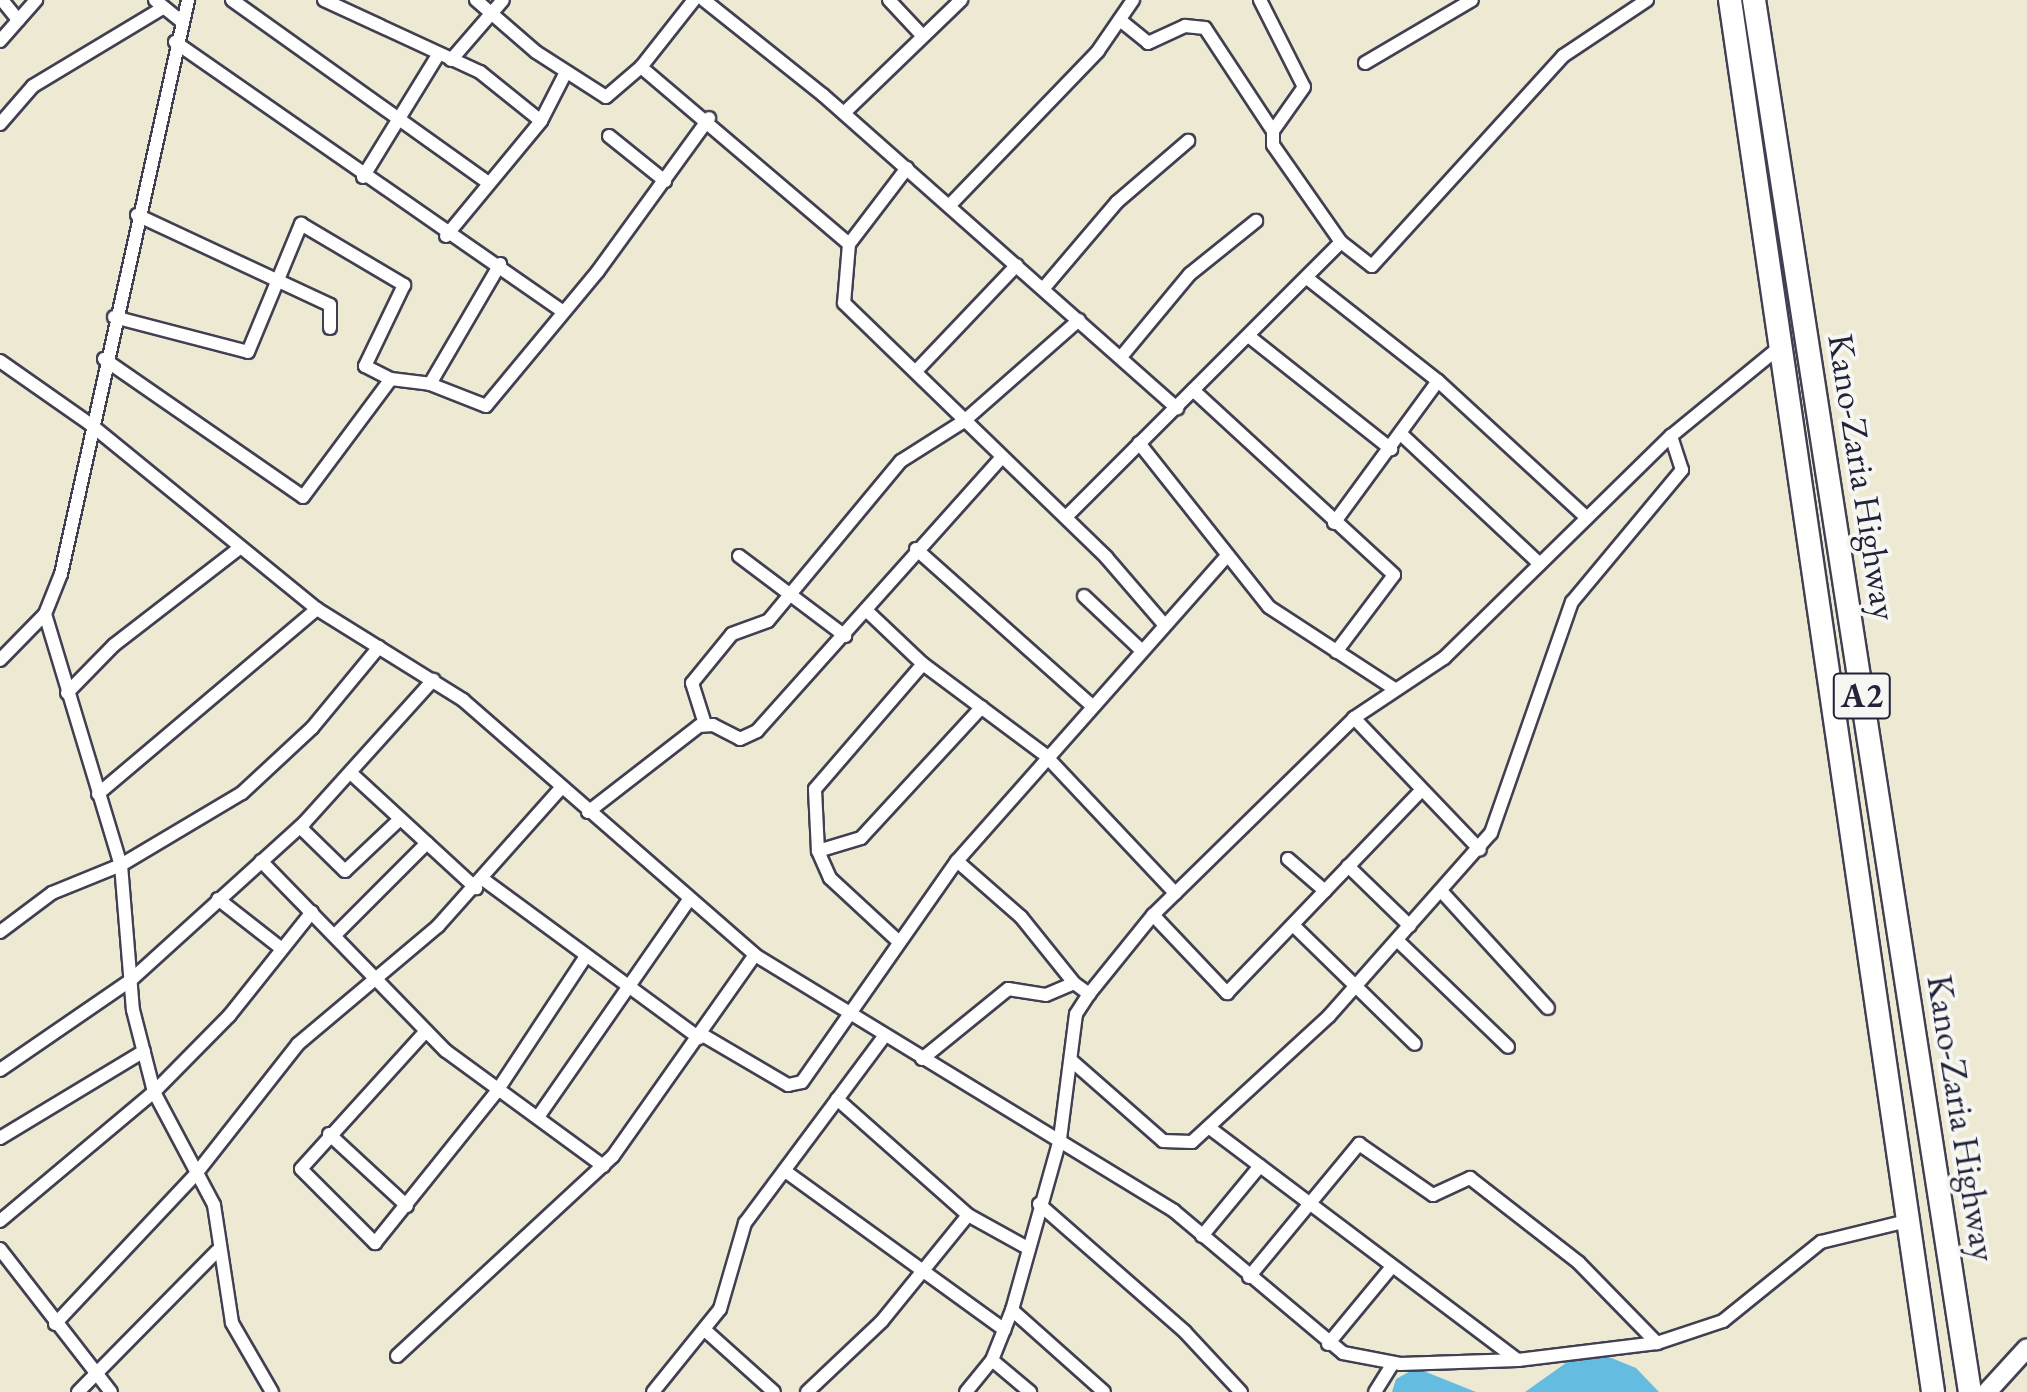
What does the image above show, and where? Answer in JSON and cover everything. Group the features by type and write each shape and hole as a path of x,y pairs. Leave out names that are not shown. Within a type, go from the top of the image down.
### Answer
{"highway":[{"name":"Kano-Zaria Highway","path":"1730,0 1933,1392"},
{"name":"Kano-Zaria Highway","path":"1754,0 1970,1392"}],"street":[{"path":"2,0 18,20"},
{"path":"0,41 36,0"},
{"path":"0,660 45,614 61,574 104,359 180,20 188,0"},
{"path":"232,0 489,183"},
{"path":"324,0 480,72 541,121"},
{"path":"476,0 565,74 606,97 641,67 694,0"},
{"path":"363,177 444,58 503,0"},
{"path":"704,0 844,113 1177,408"},
{"path":"889,0 920,33"},
{"path":"844,113 920,33 961,0"},
{"path":"949,206 1120,20 1133,0"},
{"path":"1260,0 1304,87 1273,131"},
{"path":"1365,63 1472,0"},
{"path":"1120,20 1148,43 1185,26 1205,28 1273,131 1273,145 1341,242 1372,266 1383,260 1488,132 1563,56 1647,0"},
{"path":"0,124 33,86 159,4 180,20"},
{"path":"175,42 446,236 500,264 560,310"},
{"path":"641,67 709,118 849,244"},
{"path":"446,236 541,121 565,74"},
{"path":"114,317 248,352 281,283 279,266 299,224 400,280 405,291 365,366 391,379 430,384 486,406 665,181 709,118"},
{"path":"609,136 665,181"},
{"path":"1043,289 1117,202 1188,141"},
{"path":"907,168 849,244 844,303 1001,458 1066,517 1162,622"},
{"path":"137,215 330,305 330,328"},
{"path":"1121,357 1190,274 1256,221"},
{"path":"1066,517 1193,390 1251,338 1341,242"},
{"path":"430,384 500,264"},
{"path":"916,371 1017,265"},
{"path":"1307,278 1438,381 1587,518"},
{"path":"705,724 695,679 732,634 768,621 790,599 901,461 964,421 1079,320"},
{"path":"1251,338 1391,449"},
{"path":"966,1392 992,1360 1012,1310 1026,1247 1060,1139 1076,1014 1089,994 1153,915 1354,718 1444,658 1671,436 1781,346"},
{"path":"104,359 303,497 391,379"},
{"path":"0,361 90,424 238,549 317,609 433,680 755,955 922,1059 1060,1139 1202,1236 1328,1344 1362,1360 1393,1363 1518,1360 1657,1343 1723,1321 1821,1242 1907,1221"},
{"path":"1334,523 1438,381"},
{"path":"1193,390 1394,581 1336,652"},
{"path":"1401,434 1540,564"},
{"path":"1072,1061 1163,1141 1192,1142 1211,1129 1354,987 1480,850 1572,602 1682,470 1671,436"},
{"path":"1139,443 1226,557 1269,607 1395,689"},
{"path":"705,724 740,739 757,731 845,636 916,549 1001,458"},
{"path":"67,693 114,645 238,549"},
{"path":"916,549 1090,704"},
{"path":"739,556 790,599 845,636"},
{"path":"354,776 427,843 480,884 586,956 629,991 700,1036 795,1086 957,861 1162,622 1226,557"},
{"path":"1084,596 1139,648"},
{"path":"98,794 317,609"},
{"path":"866,610 923,664 1045,755 1175,893"},
{"path":"45,614 121,865 131,980 154,1092 195,1175 214,1205 217,1251 232,1323 272,1392"},
{"path":"0,932 52,893 121,865 242,793 312,728 379,647"},
{"path":"898,941 830,878 818,851 818,781 923,664"},
{"path":"0,1070 131,980 354,776 433,680"},
{"path":"818,851 861,838 982,707"},
{"path":"1354,718 1480,850"},
{"path":"588,812 705,724"},
{"path":"55,1324 195,1175 298,1044 377,979 480,884 561,788"},
{"path":"1153,915 1227,993 1422,790"},
{"path":"300,827 345,871 400,819"},
{"path":"335,935 427,843"},
{"path":"1288,859 1325,891"},
{"path":"261,861 426,1031 497,1091 538,1117 603,1166"},
{"path":"957,861 1021,917 1074,983 1089,994"},
{"path":"1348,866 1410,926"},
{"path":"1442,892 1548,1008"},
{"path":"218,899 282,949"},
{"path":"538,1117 629,991 689,900"},
{"path":"0,1221 154,1092 312,912"},
{"path":"1293,925 1415,1044"},
{"path":"1397,940 1508,1047"},
{"path":"397,1356 603,1166 700,1036 755,955"},
{"path":"426,1031 303,1161 303,1176 370,1241 407,1206 497,1091 586,956"},
{"path":"922,1059 1000,993 1023,987 1046,995 1074,983"},
{"path":"653,1392 706,1331 727,1293 738,1234 885,1035"},
{"path":"0,1138 144,1051"},
{"path":"837,1099 968,1215 1026,1247"},
{"path":"1211,1129 1390,1269 1518,1360"},
{"path":"329,1134 407,1206"},
{"path":"1249,1277 1356,1143 1433,1195 1470,1178 1579,1263 1657,1343"},
{"path":"1202,1236 1260,1166"},
{"path":"785,1171 1005,1330"},
{"path":"1039,1204 1185,1332 1241,1392"},
{"path":"807,1392 924,1273 968,1215"},
{"path":"0,1249 6,1267 111,1392"},
{"path":"78,1392 98,1377 217,1251"},
{"path":"1328,1344 1390,1269"},
{"path":"1012,1310 1104,1392"},
{"path":"706,1331 774,1392"},
{"path":"1987,1392 2027,1348"},
{"path":"992,1360 1030,1392"},
{"path":"1375,1392 1393,1363"}],"water":[{"path":"1609,1357 1636,1368 1659,1392 1525,1392 1573,1358"},
{"path":"1416,1368 1476,1392 1392,1392 1396,1379"}]}
